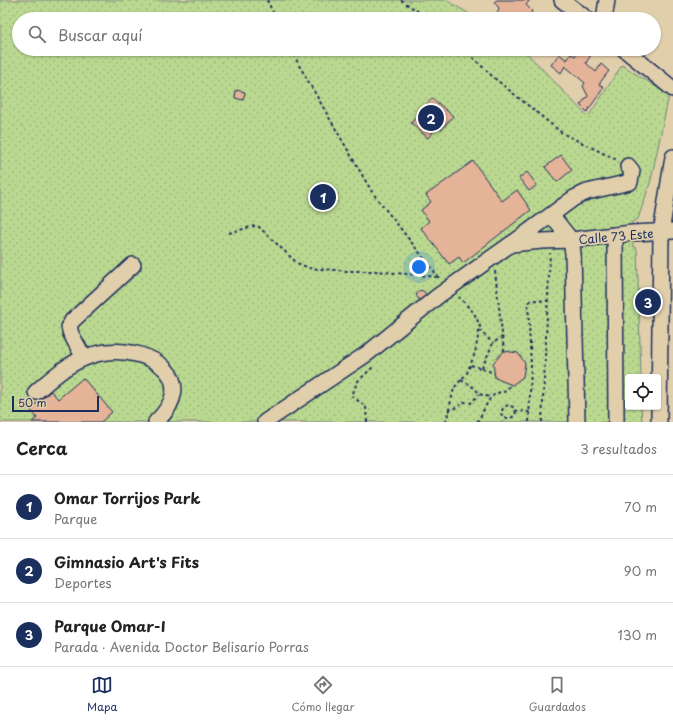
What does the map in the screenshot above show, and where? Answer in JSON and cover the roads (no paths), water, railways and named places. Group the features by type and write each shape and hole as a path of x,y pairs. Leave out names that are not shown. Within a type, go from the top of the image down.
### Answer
{"street":[{"path":"562,0 578,12"},
{"path":"605,12 607,0"},
{"path":"633,56 673,89"},
{"path":"659,422 667,232 673,157"},
{"path":"265,422 368,353 438,296 552,216 574,198 587,192 630,182 632,171 628,166"},
{"path":"552,216 571,240 573,253 577,422"},
{"name":"Calle 73 Este","path":"511,244 615,236 632,233 667,232"},
{"path":"615,236 616,422"},
{"path":"84,358 69,328 72,321 133,266"},
{"path":"36,392 59,372 84,358 107,352 138,354 162,365 170,374 174,386 172,402 164,414 156,422"}],"place":[{"name":"Gimnasio Art's Fits","path":"431,118"},
{"name":"Omar Torrijos Park","path":"323,197"},
{"name":"Parque Omar-I","path":"648,302"}]}
